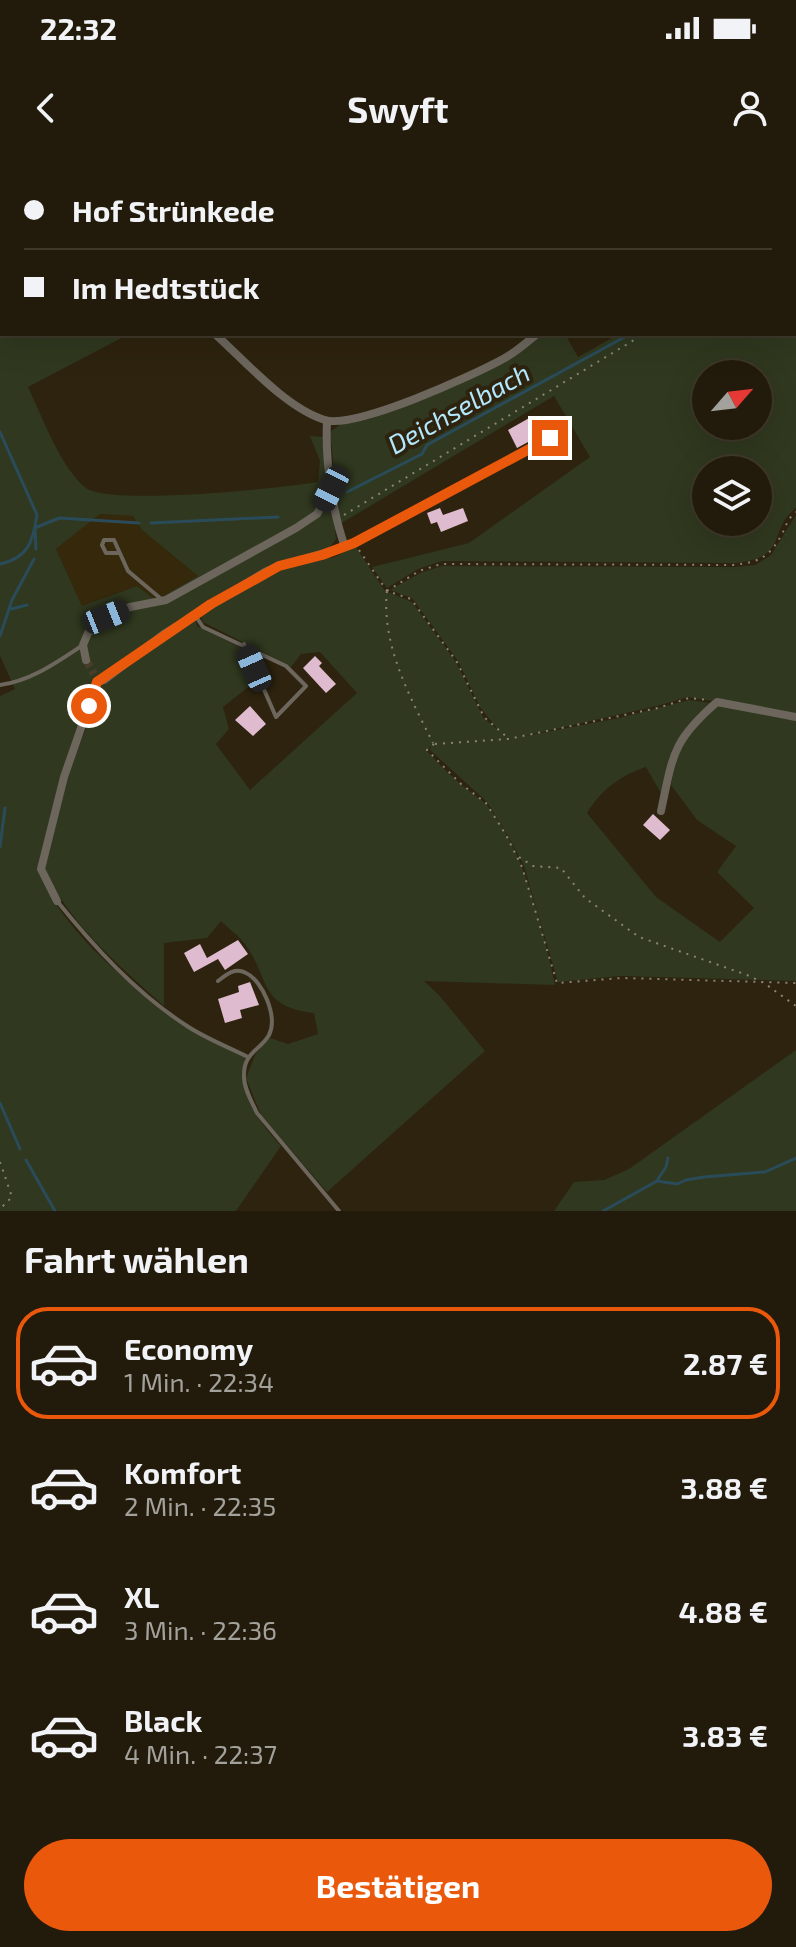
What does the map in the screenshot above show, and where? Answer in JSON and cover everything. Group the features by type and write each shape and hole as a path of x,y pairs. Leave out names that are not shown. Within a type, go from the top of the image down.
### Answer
{"street":[{"path":"217,336 296,405 327,421 362,418 388,410 503,359 534,336"},
{"path":"327,421 331,489 337,519 350,545"},
{"path":"57,901 41,869 64,777 96,678 104,680 130,658 195,615 279,566 350,545 550,438"},
{"path":"86,660 83,645 88,633 106,617 130,607 166,600 296,528 317,514 331,489"},
{"path":"661,811 674,750 691,724 717,702 796,717"}],"lane":[{"path":"120,553 106,553 102,545 104,540 114,540 120,553 128,571 154,595 166,600"},
{"path":"195,615 203,627 244,644 286,666 306,686 276,717 244,644"},
{"path":"0,685 12,684 41,672 83,645"},
{"path":"57,901 96,949 171,1015 248,1057"},
{"path":"218,981 232,971 241,971 259,982 270,1030 268,1037 248,1057 244,1077 257,1113 339,1211"}],"path":[{"path":"337,519 641,336"},
{"path":"387,591 419,571 441,564 754,563 769,554 790,516 796,512"},
{"path":"350,545 387,591 411,599 457,662 484,717 508,739"},
{"path":"387,591 387,628 410,697 434,744"},
{"path":"717,702 689,698 645,711 508,739 434,744 427,750 461,784 486,803 517,856 557,983 622,978 796,983"},
{"path":"517,856 533,866 561,868 585,898 639,937 764,983 796,1006"},
{"path":"0,1162 12,1197 0,1209"}],"shaded area":[{"path":"100,514 133,516 142,530 198,576 156,600 137,586 82,606 56,549"}],"green space":[{"path":"0,336 125,336 28,387 68,467 86,488 101,493 160,496 318,482 320,461 310,436 324,437 336,539 318,554 279,563 194,611 197,626 240,647 256,681 223,707 229,729 216,744 250,790 357,693 320,652 301,654 291,667 203,622 201,617 207,612 274,571 325,557 333,558 355,546 385,591 412,602 456,662 483,717 499,731 480,707 458,661 412,598 390,590 420,573 442,566 755,565 771,555 796,515 796,715 688,697 520,737 619,718 689,700 711,703 689,724 676,743 662,795 646,767 612,784 587,813 656,897 720,942 754,908 717,872 736,846 697,820 671,785 677,759 690,731 717,704 796,719 796,981 620,976 558,982 524,866 502,826 531,891 555,985 424,981 485,1051 327,1192 261,1115 246,1078 256,1053 270,1038 288,1044 318,1034 314,1013 283,1004 274,997 244,943 221,921 207,938 164,943 164,1006 82,927 43,869 67,776 92,713 86,710 38,868 47,889 76,930 132,985 178,1021 245,1058 244,1084 251,1106 281,1146 236,1211 0,1211 0,696 15,689 0,656","holes":["100,514 133,516 142,530 198,576 156,600 137,586 82,606 56,549","431,746 430,750 487,802 499,822 487,805 453,778 427,751"]},
{"path":"539,336 566,336 578,357 615,336 796,336 796,508 787,516 771,549 752,560 734,563 442,561 418,569 387,588 372,567 469,543 590,457 554,396 340,524 330,432 341,424 366,420 397,409 518,353"},
{"path":"796,1050 796,1211 554,1211 574,1182 604,1180 629,1169"}],"building":[{"path":"531,417 541,435 517,448 508,430"},
{"path":"440,508 443,515 463,508 468,521 441,532 437,522 431,524 427,513"},
{"path":"315,656 322,663 319,666 336,684 326,693 303,668"},
{"path":"250,706 266,724 253,736 235,720"},
{"path":"653,814 670,830 660,840 643,825"},
{"path":"238,940 248,954 225,970 218,959 194,972 184,953 200,944 207,958"},
{"path":"250,982 259,1005 240,1010 242,1018 225,1023 218,999 239,992 238,986"}],"waterway":[{"name":"Deichselbach","path":"347,492 422,454 427,445 626,336"},
{"path":"0,432 37,515 28,547 17,558 0,564"},
{"name":"Deichselbach","path":"151,523 278,517"},
{"name":"Deichselbach","path":"36,549 35,528 59,518 139,523"},
{"path":"0,636 12,600 34,559"},
{"path":"11,609 27,605"},
{"path":"0,847 5,808"},
{"path":"0,1103 20,1149"},
{"path":"658,1179 668,1158"},
{"path":"603,1211 657,1181 677,1184 704,1177 765,1172 796,1158"},
{"path":"26,1160 55,1211"}],"tunnel":[{"path":"86,660 94,674"}],"route":[{"path":"89,706 97,682 104,680 164,634 211,604 247,586 265,572 354,543 550,438"}]}
